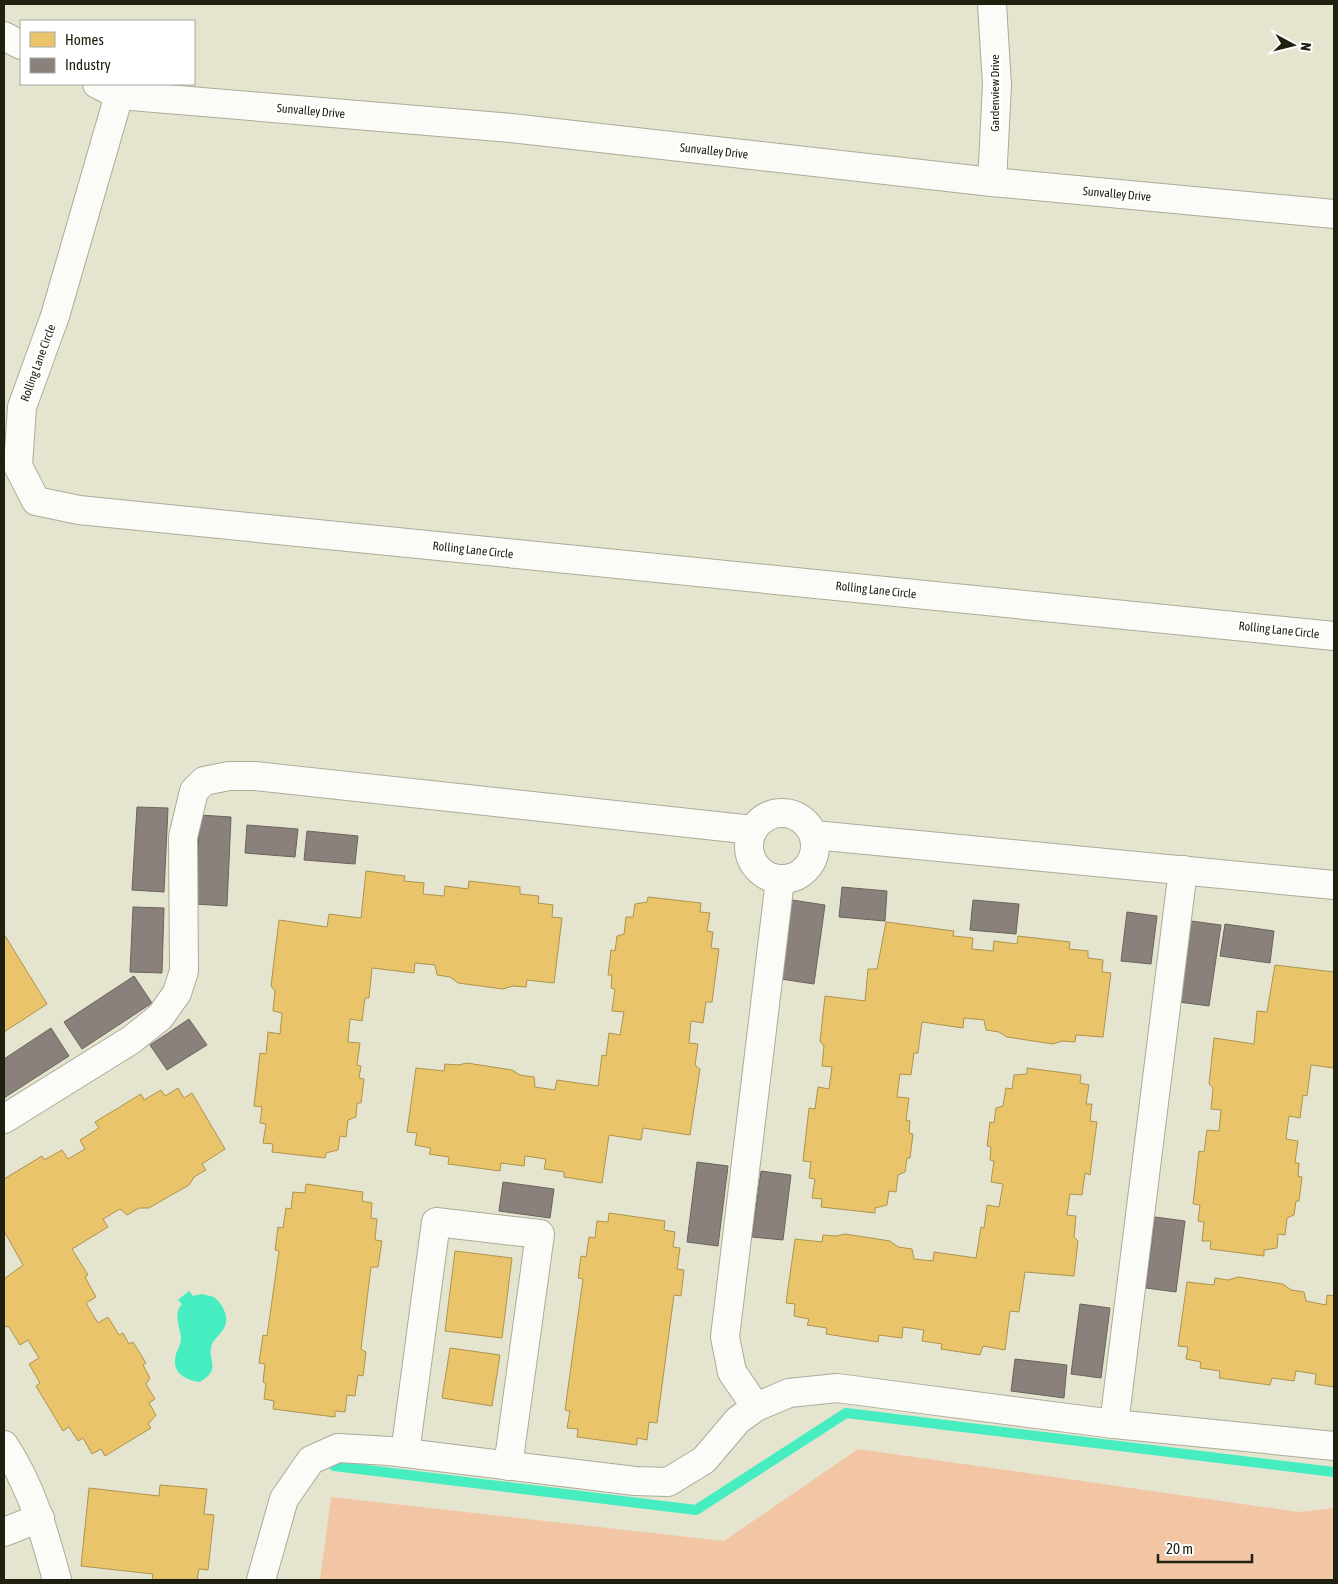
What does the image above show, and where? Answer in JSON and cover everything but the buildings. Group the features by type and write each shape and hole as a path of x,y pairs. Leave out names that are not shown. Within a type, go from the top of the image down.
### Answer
{"street":[{"name":"Gardenview Drive","path":"992,4 997,85 992,182"},
{"path":"4,36 20,44"},
{"name":"Sunvalley Drive","path":"108,89 511,128 992,182 1334,214"},
{"name":"Rolling Lane Circle","path":"108,89 55,316 22,407 18,466 36,501 79,510 1334,636"},
{"path":"4,1119 131,1040 160,1016 177,993 184,971 183,837 194,791 204,781 228,776 255,776 753,830"},
{"path":"787,813 798,816 807,823 814,835 815,854 811,864 804,873 794,878 780,880 772,878 762,873 754,865 749,844 753,830 766,816 787,813"},
{"path":"814,835 1334,885"},
{"path":"1114,1424 1183,870"},
{"path":"756,1407 732,1372 725,1337 780,880"},
{"path":"405,1453 436,1222 540,1234 508,1466"},
{"path":"262,1580 284,1499 311,1460 338,1448 405,1453 635,1482 668,1482 704,1460 738,1420 756,1407 789,1394 837,1388 1114,1424 1334,1446"},
{"path":"4,1445 16,1464 40,1518 57,1580"},
{"path":"4,1532 40,1518"}],"shaded area":[{"path":"189,1291 193,1296 202,1294 214,1297 223,1307 226,1316 224,1328 212,1344 211,1372 200,1382 184,1377 175,1366 176,1354 181,1338 177,1316 182,1304 178,1300"},
{"path":"858,1449 1299,1512 1334,1508 1334,1580 320,1580 331,1497 724,1541"}],"waterway":[{"path":"334,1466 696,1510 846,1413 1334,1472"}]}
